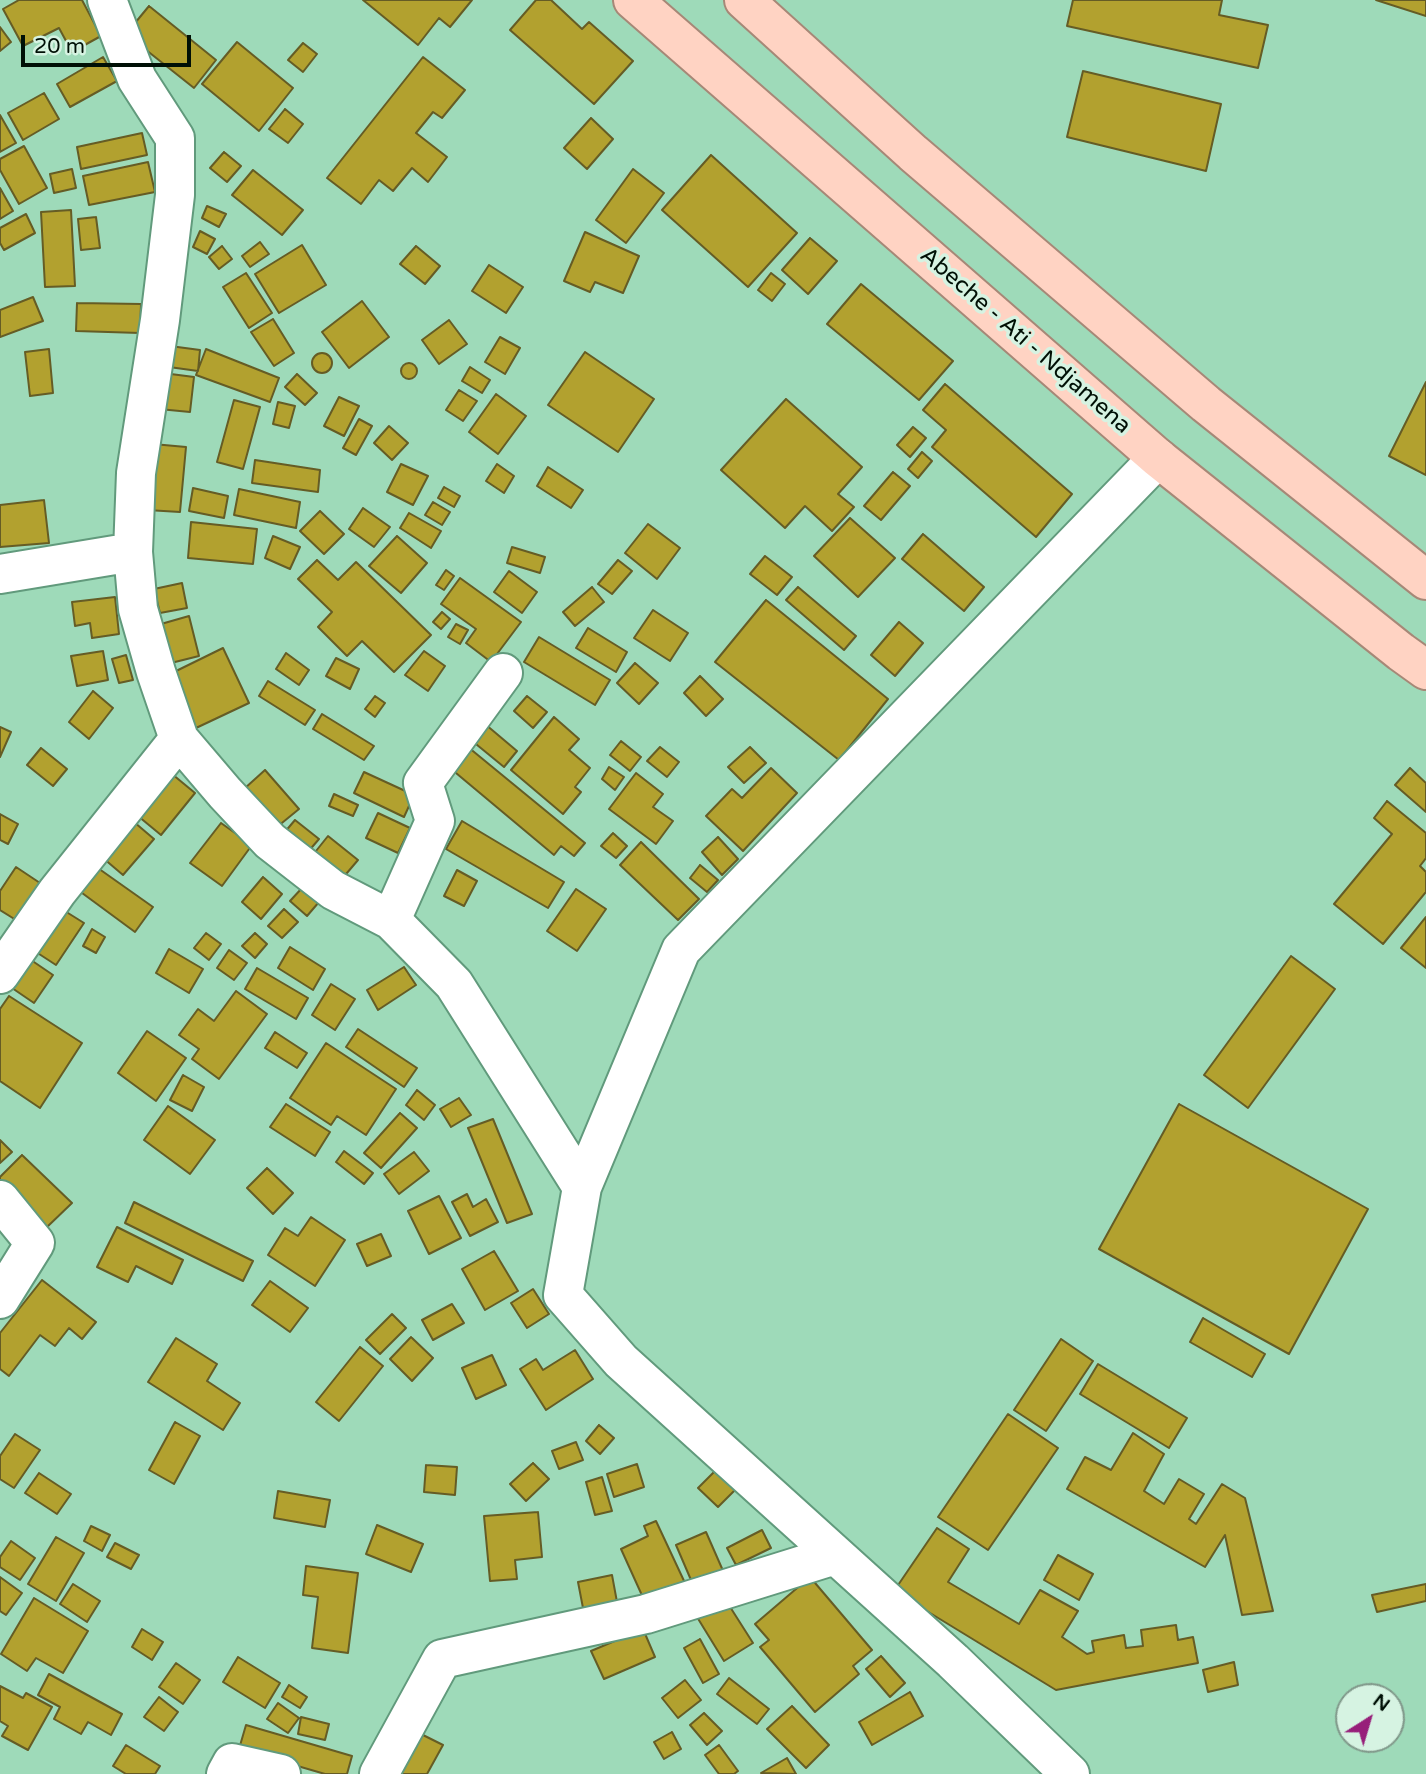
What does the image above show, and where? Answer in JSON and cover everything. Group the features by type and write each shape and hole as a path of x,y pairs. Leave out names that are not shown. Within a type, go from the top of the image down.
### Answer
{"highway":[{"name":"Abeche - Ati - Ndjamena","path":"633,0 1158,458 1426,670"},
{"path":"744,0 913,153 1206,404 1426,580"}],"street":[{"path":"107,0 137,79 175,138 176,195 136,473 133,552 138,609 179,739 270,841 333,890 391,920 454,984 582,1187"},
{"path":"1070,1774 953,1661 621,1361 563,1295 582,1187 681,950 1158,458"},
{"path":"0,574 133,552"},
{"path":"391,920 435,821 423,783 503,673"},
{"path":"0,974 57,892 179,739"},
{"path":"0,1200 34,1243 0,1298"},
{"path":"379,1774 442,1659 646,1614 835,1555"},
{"path":"226,1774 232,1763 281,1774"}],"building":[{"path":"19,0 82,0 101,36 72,52 59,28 23,46 3,9"},
{"path":"363,0 472,0 450,27 439,18 418,45"},
{"path":"536,0 551,0 582,29 589,22 633,61 594,104 510,30"},
{"path":"1073,0 1222,0 1219,15 1268,25 1258,68 1067,26"},
{"path":"1376,0 1426,0 1426,16"},
{"path":"149,6 216,60 194,88 126,34"},
{"path":"0,27 11,42 0,51"},
{"path":"237,42 293,88 259,131 202,84"},
{"path":"303,43 317,54 303,72 288,60"},
{"path":"103,57 117,81 70,107 57,84"},
{"path":"423,57 465,90 442,118 433,112 416,133 447,157 428,182 412,168 393,191 379,180 361,204 327,178"},
{"path":"1083,71 1221,104 1206,171 1067,137"},
{"path":"44,93 59,119 23,140 8,113"},
{"path":"285,109 303,124 288,143 269,129"},
{"path":"0,115 16,143 0,152"},
{"path":"591,118 613,139 587,169 564,148"},
{"path":"142,133 147,155 81,169 77,147"},
{"path":"24,146 47,188 19,204 0,170 0,159"},
{"path":"224,152 241,166 227,182 210,168"},
{"path":"711,155 797,233 748,287 662,210"},
{"path":"148,162 155,192 89,205 83,176"},
{"path":"72,169 76,188 54,193 50,174"},
{"path":"633,169 664,193 626,243 596,220"},
{"path":"253,170 303,210 282,235 232,195"},
{"path":"0,188 13,211 0,219"},
{"path":"207,206 226,214 219,227 202,218"},
{"path":"71,210 75,286 45,287 41,212"},
{"path":"26,214 35,233 4,250 0,243 0,228"},
{"path":"96,217 100,248 81,250 78,219"},
{"path":"200,231 215,239 207,254 193,247"},
{"path":"585,232 639,256 623,293 595,282 590,292 564,281"},
{"path":"810,238 837,261 808,294 782,270"},
{"path":"260,242 269,254 250,267 242,256"},
{"path":"302,245 326,285 279,313 255,274"},
{"path":"222,246 232,259 219,269 209,257"},
{"path":"416,246 440,266 425,284 400,264"},
{"path":"489,265 523,287 506,313 472,291"},
{"path":"246,273 272,313 249,328 223,287"},
{"path":"771,273 785,284 772,301 758,290"},
{"path":"861,284 953,361 919,400 827,324"},
{"path":"33,297 43,321 0,337 0,310"},
{"path":"362,301 389,337 349,368 322,332"},
{"path":"77,303 141,304 140,333 76,331"},
{"path":"273,319 294,353 274,366 251,332"},
{"path":"449,320 467,344 439,364 422,340"},
{"path":"500,337 520,348 505,374 485,362"},
{"path":"170,346 200,350 198,371 169,367"},
{"path":"49,349 53,393 30,396 25,352"},
{"path":"206,349 279,378 270,402 196,375"},
{"path":"585,352 654,399 618,452 548,405"},
{"path":"318,353 326,353 332,363 326,373 318,373 312,367 312,359"},
{"path":"406,363 412,363 417,371 415,377 406,379 401,374 401,368"},
{"path":"470,367 490,380 482,393 462,381"},
{"path":"163,373 194,377 190,412 159,409"},
{"path":"297,374 317,393 305,405 285,387"},
{"path":"1426,382 1426,475 1389,456"},
{"path":"945,384 1072,494 1036,537 932,447 946,430 923,410"},
{"path":"459,390 477,401 463,421 446,410"},
{"path":"496,394 526,416 498,454 469,432"},
{"path":"339,397 359,406 344,436 324,426"},
{"path":"786,399 862,467 838,494 854,507 832,531 805,506 785,528 721,470"},
{"path":"234,400 260,407 243,469 217,462"},
{"path":"278,402 295,406 289,428 273,424"},
{"path":"359,419 372,426 356,455 343,448"},
{"path":"389,426 408,443 392,460 374,443"},
{"path":"913,427 926,438 910,457 897,445"},
{"path":"153,444 186,447 180,512 147,510"},
{"path":"922,452 932,461 918,478 908,469"},
{"path":"255,460 320,470 318,492 252,483"},
{"path":"401,464 428,476 413,505 387,492"},
{"path":"497,464 514,476 504,493 486,481"},
{"path":"548,467 583,490 571,508 537,486"},
{"path":"893,472 910,486 881,520 864,506"},
{"path":"444,487 460,496 454,507 438,498"},
{"path":"193,488 228,496 224,518 189,511"},
{"path":"239,489 300,502 296,528 234,515"},
{"path":"44,500 49,543 0,547 0,505"},
{"path":"433,502 450,512 442,525 425,515"},
{"path":"363,508 390,527 374,547 349,529"},
{"path":"320,511 344,534 324,554 300,531"},
{"path":"409,513 441,531 431,548 400,528"},
{"path":"850,518 895,558 858,597 814,556"},
{"path":"191,522 257,529 253,564 188,558"},
{"path":"648,524 680,548 657,579 625,553"},
{"path":"923,534 984,587 964,611 902,559"},
{"path":"273,536 300,547 290,569 265,558"},
{"path":"397,536 427,563 401,593 369,566"},
{"path":"512,547 545,557 540,573 507,563"},
{"path":"765,556 792,577 777,595 750,574"},
{"path":"317,560 338,580 356,562 431,635 394,672 362,641 347,656 318,627 332,612 298,579"},
{"path":"618,560 632,571 612,594 598,584"},
{"path":"446,570 454,576 444,590 436,585"},
{"path":"509,571 537,592 522,613 494,592"},
{"path":"460,578 521,622 491,662 466,643 476,629 441,604"},
{"path":"182,583 187,608 160,613 154,589"},
{"path":"592,587 604,602 575,626 563,612"},
{"path":"798,587 856,636 844,650 786,600"},
{"path":"115,597 119,634 92,638 90,623 75,626 72,602"},
{"path":"766,600 888,699 839,760 715,662"},
{"path":"653,610 688,633 670,661 634,638"},
{"path":"442,612 450,619 441,629 433,622"},
{"path":"189,616 199,656 171,663 161,624"},
{"path":"899,622 923,643 895,676 871,655"},
{"path":"456,624 468,630 460,644 448,637"},
{"path":"588,628 627,652 616,672 576,648"},
{"path":"539,637 610,680 595,705 524,662"},
{"path":"223,648 249,703 196,728 170,674"},
{"path":"103,651 108,680 77,686 71,656"},
{"path":"424,651 445,666 428,691 405,675"},
{"path":"286,653 309,670 299,685 276,669"},
{"path":"126,655 133,680 119,683 112,659"},
{"path":"336,658 359,669 350,689 326,676"},
{"path":"635,663 658,683 639,704 617,683"},
{"path":"700,676 723,699 706,716 684,693"},
{"path":"268,681 315,710 305,725 259,696"},
{"path":"93,691 113,708 89,739 69,722"},
{"path":"375,696 385,703 375,717 365,709"},
{"path":"527,696 547,712 533,728 514,711"},
{"path":"322,714 374,746 364,760 313,729"},
{"path":"554,717 579,739 569,750 590,768 575,787 581,792 563,814 511,770"},
{"path":"485,724 517,751 504,767 471,740"},
{"path":"0,727 11,732 0,757"},
{"path":"621,741 641,757 630,771 610,755"},
{"path":"468,747 585,843 574,856 561,846 554,855 450,768"},
{"path":"660,747 679,762 667,777 647,761"},
{"path":"750,747 766,763 744,783 728,767"},
{"path":"41,748 67,769 53,786 27,765"},
{"path":"609,767 624,777 615,790 602,779"},
{"path":"771,768 797,793 743,851 706,816 732,789 742,798"},
{"path":"1410,768 1426,783 1426,812 1395,785"},
{"path":"265,770 299,809 277,827 244,789"},
{"path":"364,772 414,795 404,817 354,793"},
{"path":"636,773 663,794 653,807 673,821 656,844 609,809"},
{"path":"172,774 195,793 161,835 138,816"},
{"path":"334,794 358,805 353,816 329,806"},
{"path":"1387,801 1426,833 1426,858 1420,866 1426,872 1426,892 1383,944 1334,904 1392,834 1374,818"},
{"path":"378,813 410,828 398,853 366,838"},
{"path":"0,814 18,824 8,844 0,840"},
{"path":"295,820 319,839 307,853 284,833"},
{"path":"462,821 564,882 548,908 446,849"},
{"path":"134,822 154,839 123,875 103,858"},
{"path":"221,823 252,845 222,886 190,863"},
{"path":"613,833 627,846 616,858 601,846"},
{"path":"328,836 358,860 341,880 312,856"},
{"path":"718,837 738,859 722,875 702,852"},
{"path":"641,842 699,899 678,920 620,865"},
{"path":"700,865 718,880 707,892 690,878"},
{"path":"95,866 153,907 135,932 78,890"},
{"path":"16,867 40,883 16,920 0,910 0,891"},
{"path":"457,870 477,881 464,906 444,896"},
{"path":"263,877 282,894 261,919 242,902"},
{"path":"302,888 319,902 307,916 290,901"},
{"path":"576,889 606,909 577,951 547,931"},
{"path":"60,908 84,923 56,965 33,950"},
{"path":"284,909 298,922 282,938 268,926"},
{"path":"1426,917 1426,968 1401,948"},
{"path":"92,929 105,937 96,953 83,946"},
{"path":"206,933 221,944 209,960 194,948"},
{"path":"255,933 267,944 255,958 242,946"},
{"path":"290,947 325,969 313,990 278,968"},
{"path":"169,949 203,969 189,993 156,973"},
{"path":"229,950 247,963 234,980 217,968"},
{"path":"1291,956 1335,989 1248,1108 1204,1075"},
{"path":"31,960 53,975 34,1003 12,988"},
{"path":"404,967 416,985 378,1010 367,990"},
{"path":"257,968 308,998 296,1019 245,989"},
{"path":"331,984 355,999 335,1030 312,1015"},
{"path":"236,991 267,1014 219,1079 192,1059 199,1049 179,1035 198,1009 214,1021"},
{"path":"9,996 82,1043 40,1108 0,1081 0,1009"},
{"path":"358,1029 417,1068 404,1087 346,1047"},
{"path":"147,1031 186,1058 156,1101 118,1073"},
{"path":"275,1032 307,1053 297,1068 265,1048"},
{"path":"326,1043 396,1089 366,1135 337,1116 331,1125 290,1098"},
{"path":"183,1075 204,1087 192,1111 170,1100"},
{"path":"417,1090 435,1105 424,1120 406,1105"},
{"path":"459,1098 471,1115 451,1127 440,1109"},
{"path":"286,1104 330,1132 315,1156 270,1127"},
{"path":"1179,1104 1368,1209 1289,1354 1099,1249"},
{"path":"168,1106 215,1140 190,1174 144,1140"},
{"path":"400,1113 417,1128 381,1168 364,1153"},
{"path":"493,1119 532,1214 507,1223 468,1128"},
{"path":"0,1140 12,1152 0,1163"},
{"path":"344,1151 373,1173 364,1184 336,1162"},
{"path":"414,1152 429,1171 399,1194 384,1174"},
{"path":"22,1155 72,1203 46,1228 0,1181 0,1177"},
{"path":"267,1168 293,1193 273,1214 247,1188"},
{"path":"467,1194 473,1207 486,1199 498,1222 470,1236 452,1202"},
{"path":"439,1196 461,1238 429,1254 408,1211"},
{"path":"134,1202 253,1261 243,1281 125,1223"},
{"path":"311,1217 345,1240 315,1286 268,1255 285,1228 298,1236"},
{"path":"117,1227 183,1260 172,1284 136,1266 128,1282 97,1267"},
{"path":"381,1234 391,1256 367,1266 357,1244"},
{"path":"494,1251 518,1291 485,1310 462,1269"},
{"path":"42,1280 96,1322 82,1339 69,1328 55,1346 40,1335 9,1376 0,1369 0,1333"},
{"path":"270,1281 308,1308 290,1332 252,1305"},
{"path":"533,1289 549,1314 527,1328 511,1303"},
{"path":"452,1304 464,1323 433,1340 422,1320"},
{"path":"392,1314 406,1328 380,1354 366,1340"},
{"path":"1203,1318 1265,1354 1252,1377 1190,1342"},
{"path":"411,1337 433,1358 412,1381 390,1359"},
{"path":"176,1338 217,1364 207,1381 240,1403 223,1430 148,1382"},
{"path":"1061,1339 1093,1361 1046,1431 1014,1410"},
{"path":"360,1347 383,1366 339,1421 316,1402"},
{"path":"575,1350 593,1379 546,1410 520,1369 536,1359 543,1370"},
{"path":"492,1355 506,1385 476,1399 462,1368"},
{"path":"1098,1364 1187,1418 1169,1448 1080,1394"},
{"path":"1008,1414 1058,1448 988,1550 938,1517"},
{"path":"175,1422 200,1436 174,1484 149,1470"},
{"path":"599,1425 614,1438 600,1454 586,1441"},
{"path":"1133,1433 1164,1454 1144,1491 1164,1504 1179,1479 1204,1494 1189,1519 1196,1524 1222,1484 1245,1498 1273,1611 1242,1615 1225,1535 1205,1567 1067,1489 1085,1457 1111,1470"},
{"path":"15,1434 40,1450 14,1488 0,1479 0,1456"},
{"path":"576,1442 583,1460 559,1469 552,1451"},
{"path":"533,1463 549,1479 526,1501 510,1484"},
{"path":"637,1464 644,1487 614,1497 607,1474"},
{"path":"426,1465 457,1467 455,1495 424,1492"},
{"path":"716,1470 736,1489 718,1507 698,1488"},
{"path":"39,1473 71,1494 57,1514 25,1493"},
{"path":"602,1477 612,1511 595,1515 586,1482"},
{"path":"278,1491 330,1500 325,1527 274,1518"},
{"path":"538,1512 542,1557 515,1560 517,1579 490,1581 484,1516"},
{"path":"656,1521 685,1583 645,1602 621,1549 648,1536 644,1526"},
{"path":"377,1525 423,1544 411,1572 366,1554"},
{"path":"91,1526 110,1535 102,1551 84,1541"},
{"path":"937,1528 969,1549 948,1582 1019,1624 1040,1590 1078,1611 1062,1637 1087,1654 1094,1652 1092,1641 1124,1635 1126,1648 1143,1646 1141,1630 1176,1625 1178,1640 1193,1637 1198,1663 1056,1690 894,1591"},
{"path":"762,1530 771,1548 736,1565 727,1548"},
{"path":"706,1532 724,1573 694,1587 676,1545"},
{"path":"56,1537 84,1553 56,1601 28,1584"},
{"path":"11,1541 35,1558 20,1580 0,1567 0,1557"},
{"path":"115,1543 139,1555 131,1569 107,1557"},
{"path":"1058,1555 1093,1574 1079,1600 1044,1580"},
{"path":"306,1566 358,1573 348,1653 312,1648 318,1597 303,1595"},
{"path":"612,1575 617,1602 583,1608 578,1582"},
{"path":"0,1577 22,1593 6,1615 0,1611"},
{"path":"810,1577 872,1650 853,1666 859,1674 815,1712 760,1647 769,1640 755,1624"},
{"path":"73,1584 100,1601 87,1622 60,1604"},
{"path":"1426,1584 1426,1601 1377,1612 1372,1595"},
{"path":"34,1598 88,1631 63,1673 36,1658 27,1671 1,1654"},
{"path":"725,1599 753,1643 724,1661 697,1617"},
{"path":"142,1629 163,1642 152,1660 132,1647"},
{"path":"643,1629 655,1657 604,1679 591,1651"},
{"path":"700,1639 719,1674 703,1683 684,1648"},
{"path":"881,1656 905,1683 890,1697 866,1669"},
{"path":"238,1657 280,1683 265,1708 223,1682"},
{"path":"1234,1662 1238,1685 1208,1692 1203,1670"},
{"path":"176,1663 200,1680 183,1704 159,1687"},
{"path":"49,1674 122,1714 111,1735 88,1722 81,1734 54,1719 60,1707 38,1695"},
{"path":"729,1678 769,1709 757,1724 717,1694"},
{"path":"685,1680 701,1700 678,1718 662,1698"},
{"path":"289,1685 307,1697 300,1708 282,1697"},
{"path":"0,1686 23,1698 26,1693 52,1707 28,1750 2,1736 8,1726 0,1721"},
{"path":"910,1692 923,1716 872,1745 859,1722"},
{"path":"159,1697 178,1712 164,1731 144,1717"},
{"path":"278,1703 299,1718 288,1733 267,1719"},
{"path":"792,1706 829,1745 806,1768 767,1729"},
{"path":"704,1713 722,1731 707,1745 690,1725"},
{"path":"301,1717 329,1724 325,1740 298,1734"},
{"path":"246,1725 352,1756 347,1774 325,1774 239,1749"},
{"path":"672,1732 681,1749 664,1759 654,1742"},
{"path":"419,1733 443,1745 427,1774 398,1774"},
{"path":"126,1745 160,1766 155,1774 126,1774 113,1766"},
{"path":"719,1745 738,1771 734,1774 719,1774 705,1755"},
{"path":"787,1758 796,1774 761,1773"}]}
